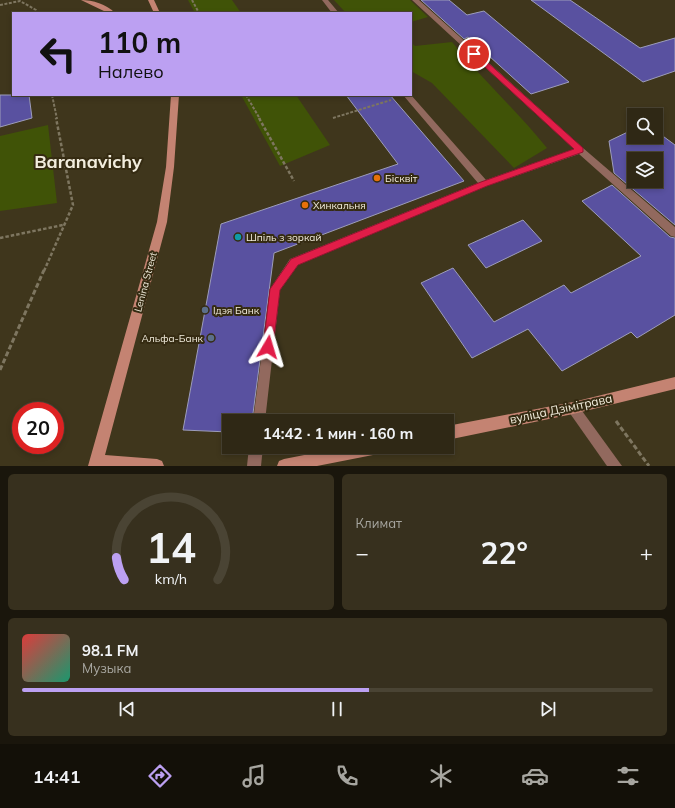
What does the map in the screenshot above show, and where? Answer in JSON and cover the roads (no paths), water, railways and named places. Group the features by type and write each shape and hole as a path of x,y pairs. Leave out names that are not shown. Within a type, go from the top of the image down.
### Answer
{"main road":[{"path":"84,0 103,7 110,12"},
{"path":"151,0 157,12"},
{"name":"Lenina Street","path":"96,464 162,222 170,167 175,96"},
{"name":"вуліца Дзімітрава","path":"454,432 573,408 675,383"},
{"path":"284,466 343,454"},
{"path":"96,464 157,466"}],"street":[{"path":"325,0 335,12"},
{"path":"415,0 580,150 675,233"},
{"path":"408,96 484,184"},
{"path":"260,414 275,289 294,262 484,184 580,150"},
{"path":"573,408 615,466"},
{"path":"254,466 255,454"}],"place":[{"name":"Бісквіт","path":"377,178"},
{"name":"Хинкальня","path":"305,205"},
{"name":"Шпіль з зоркай","path":"238,237"},
{"name":"Ідэя Банк","path":"205,310"},
{"name":"Альфа-Банк","path":"211,338"}],"district":[{"name":"Baranavichy","path":"88,162"}]}
